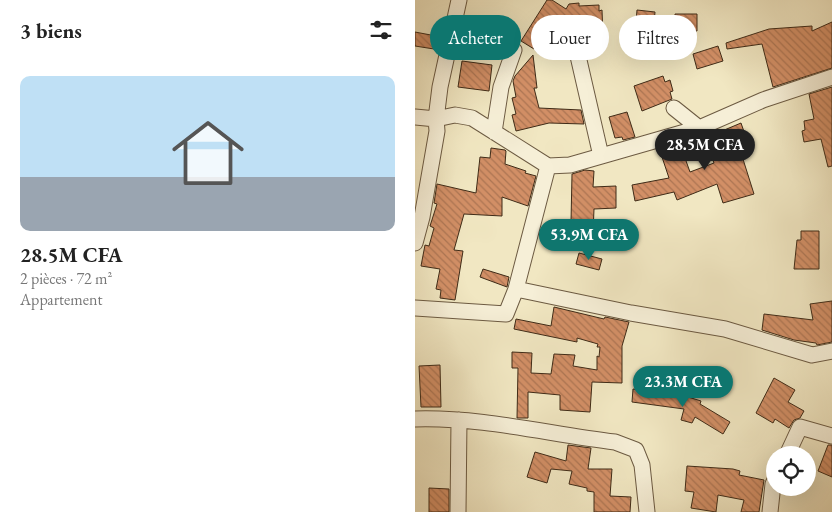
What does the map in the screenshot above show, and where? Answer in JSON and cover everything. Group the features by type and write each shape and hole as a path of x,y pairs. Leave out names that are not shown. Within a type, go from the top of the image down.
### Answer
{"street":[{"path":"415,243 423,218 437,131 436,119 440,87 459,0"},
{"path":"494,132 501,87 510,60"},
{"path":"579,60 601,156"},
{"path":"415,117 436,119 455,115 472,118 548,166 570,165 699,128 763,100 832,77"},
{"path":"674,108 699,128"},
{"path":"415,308 506,314 516,289 548,166"},
{"path":"516,289 631,313 725,329 812,355 832,351"},
{"path":"415,419 459,420 615,442 635,450 642,465 647,512"},
{"path":"458,512 459,420"},
{"path":"791,446 800,427 832,436"},
{"path":"770,512 772,496"}],"building":[{"path":"547,0 552,0 566,9 569,4 579,3 579,6 599,5 599,11 602,10 602,15 537,15"},
{"path":"637,10 655,12 655,15 637,15"},
{"path":"675,14 697,14 697,15"},
{"path":"832,22 832,68 773,87 762,44 727,49 726,43 769,29 812,26 812,31"},
{"path":"531,25 531,47 521,41"},
{"path":"415,32 430,35 430,48 415,46"},
{"path":"718,46 723,61 697,69 695,60 697,60 697,53"},
{"path":"531,57 531,60 534,60 537,88 534,88 539,108 581,110 584,124 549,123 516,131 512,115 516,114 512,98 516,97 513,81"},
{"path":"462,61 492,65 489,91 458,87"},
{"path":"663,76 665,82 670,80 673,91 670,92 672,99 642,111 634,86"},
{"path":"832,87 832,166 828,167 821,139 804,142 802,131 805,130 804,121 814,119 809,94"},
{"path":"627,112 635,137 623,140 622,137 615,138 609,117"},
{"path":"741,123 751,152 742,156 754,194 723,203 717,184 677,200 674,192 635,201 632,185 669,178 661,154 681,147 690,172 714,163 706,142 724,135 722,131"},
{"path":"491,148 506,151 505,164 536,176 528,206 502,197 502,216 464,214 454,250 463,251 455,300 440,298 441,290 436,289 440,269 421,266 425,245 429,246 434,228 430,226 437,204 434,203 437,184 476,193 480,157 490,158"},
{"path":"585,170 594,171 593,187 616,186 616,208 594,209 593,233 564,232 565,221 571,222 572,174"},
{"path":"801,231 819,231 819,269 794,269 797,240 801,240"},
{"path":"579,253 602,259 599,270 576,264"},
{"path":"483,269 509,277 507,287 480,277"},
{"path":"832,301 832,342 817,345 816,343 794,340 762,330 764,314 813,320 810,304"},
{"path":"554,307 604,319 605,317 629,322 622,346 622,383 592,382 590,412 560,410 560,395 528,392 528,418 517,418 518,368 512,368 512,352 532,353 531,373 551,374 554,354 575,355 573,366 597,370 597,356 599,357 600,347 597,347 598,344 577,338 577,342 514,329 516,319 551,326"},
{"path":"440,365 441,407 421,407 419,366"},
{"path":"774,378 795,390 788,402 804,411 800,418 794,420 789,428 775,419 773,423 756,413"},
{"path":"633,389 685,396 701,401 700,404 730,422 723,434 695,417 692,423 681,420 684,409 632,402"},
{"path":"568,445 591,448 588,469 612,469 610,496 631,497 630,512 594,512 594,492 587,491 587,488 569,484 572,471 551,469 547,483 527,477 535,452 566,461"},
{"path":"828,445 832,445 832,477 818,471"},
{"path":"687,466 733,469 740,471 739,475 764,480 759,512 741,512 744,500 718,495 716,512 691,508 694,492 685,491"},
{"path":"429,488 449,489 449,512 429,512"}]}
